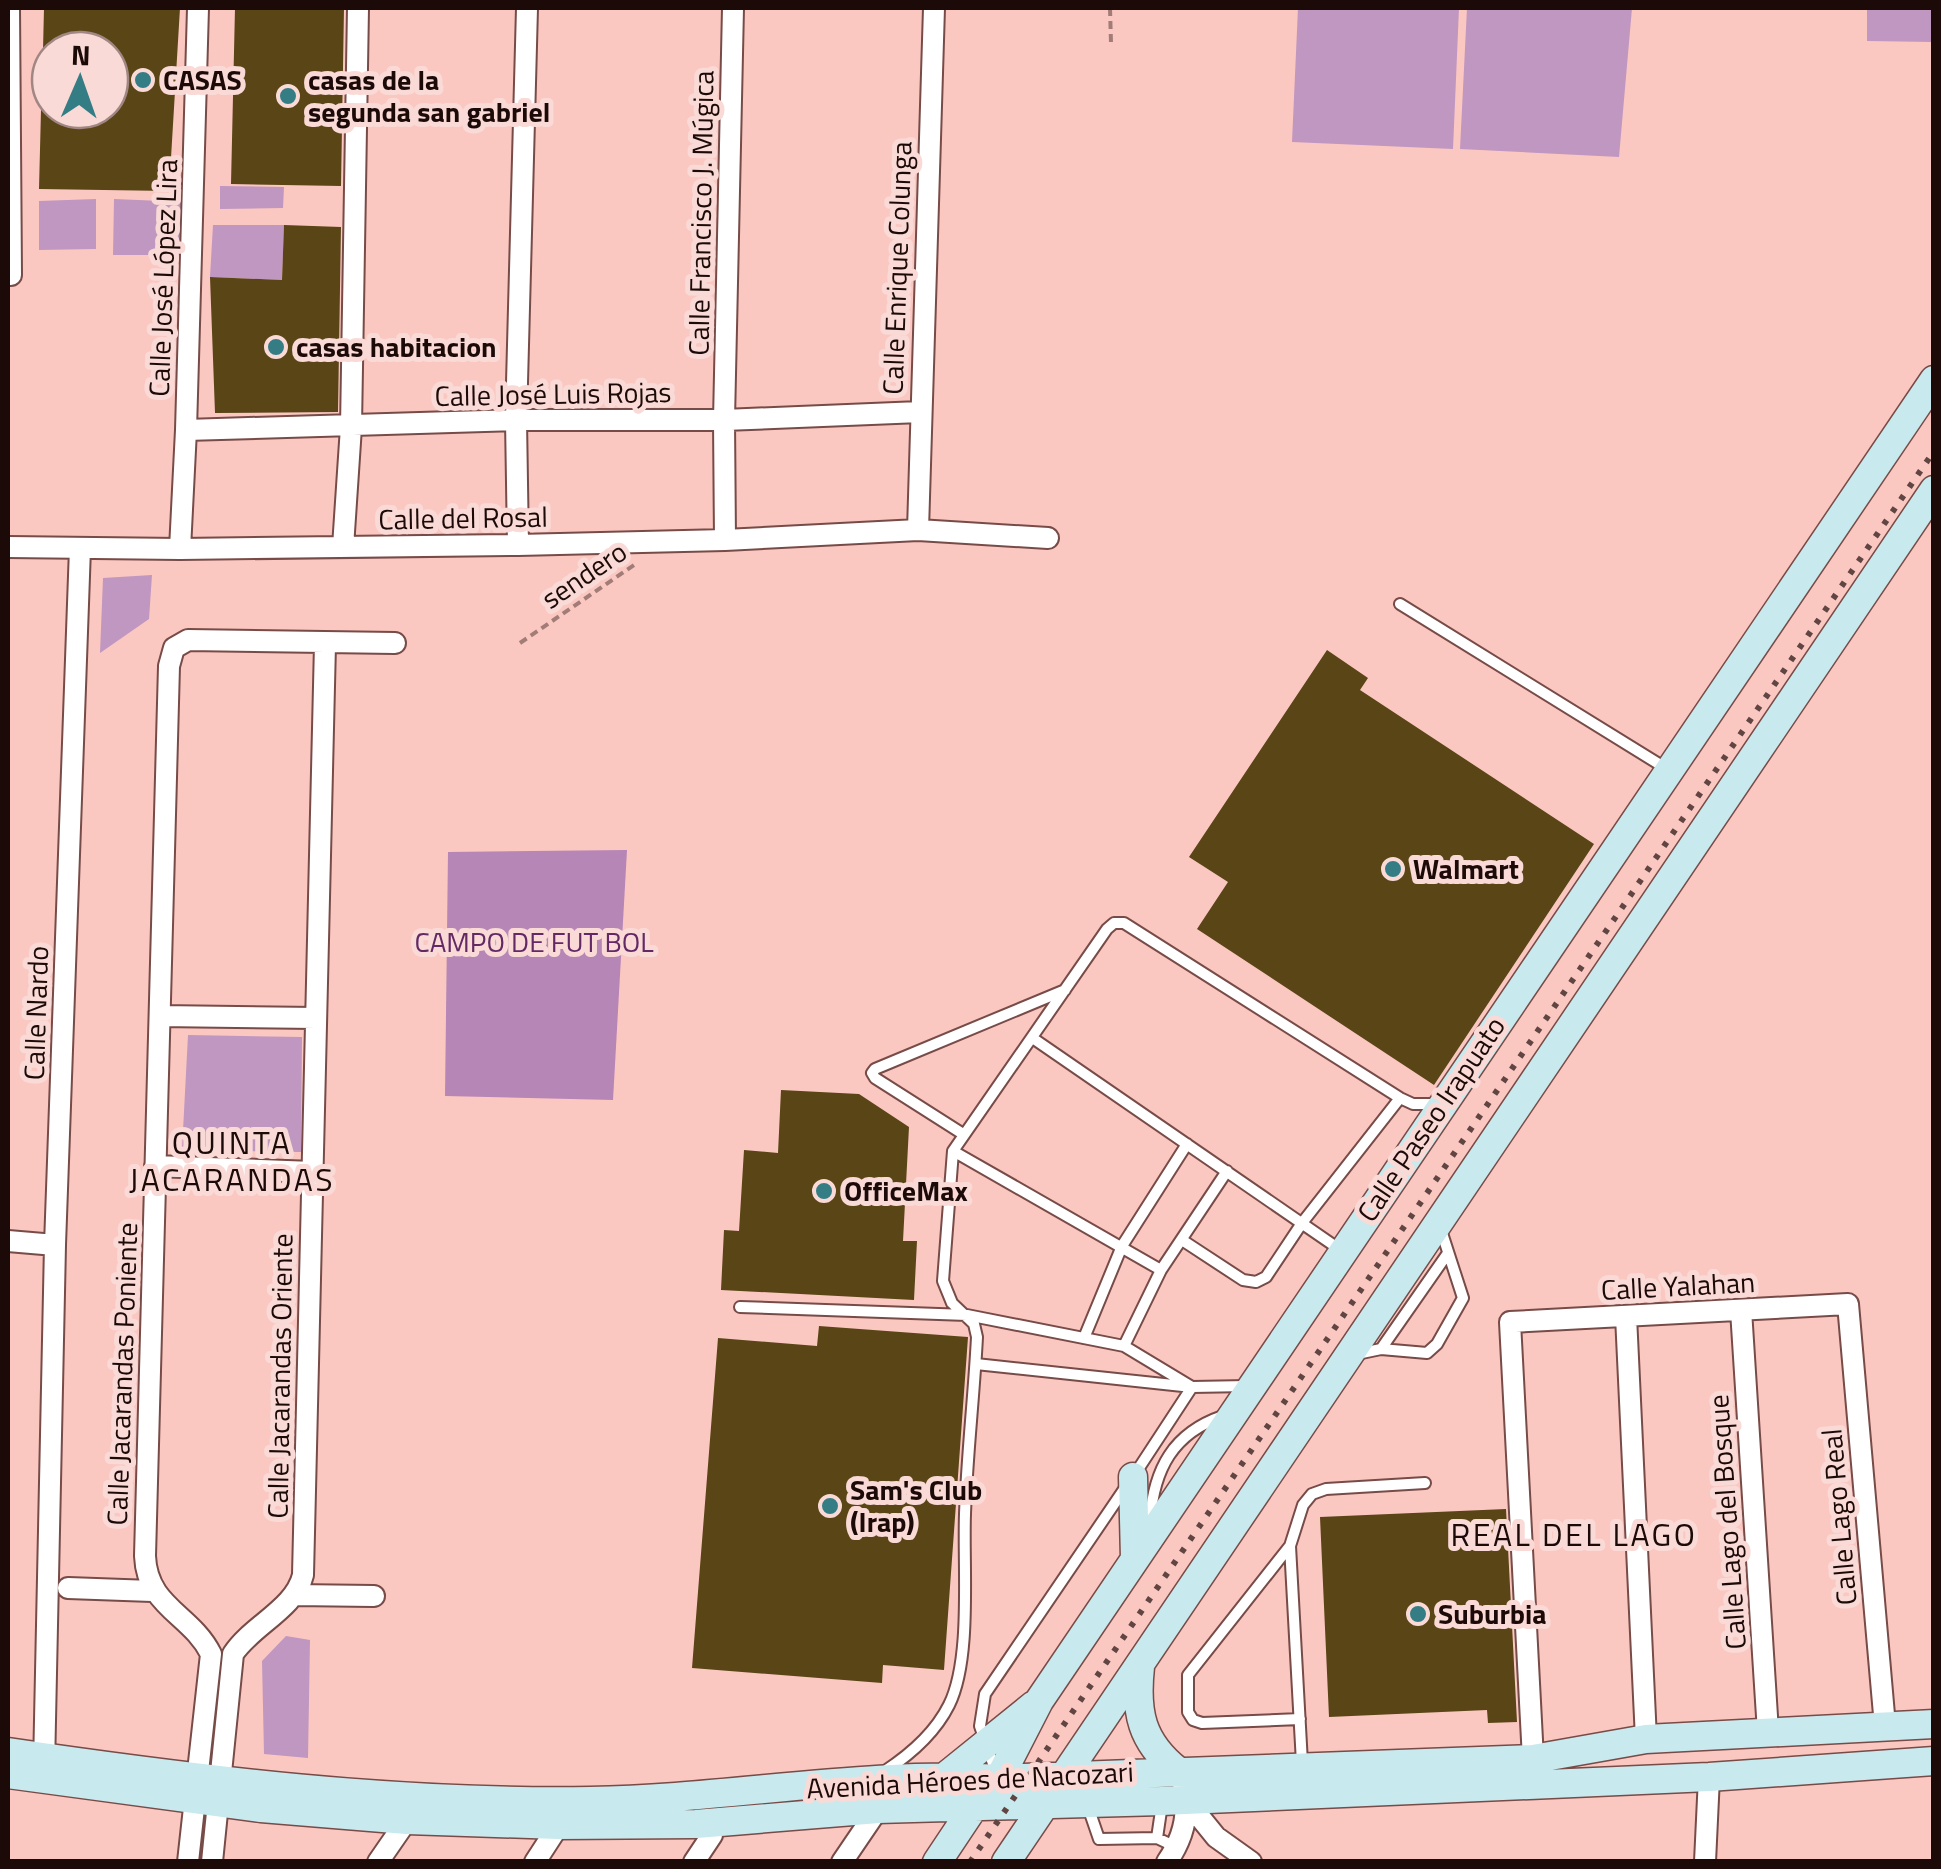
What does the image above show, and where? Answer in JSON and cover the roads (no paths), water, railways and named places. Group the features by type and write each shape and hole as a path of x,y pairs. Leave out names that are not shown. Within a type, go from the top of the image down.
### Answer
{"main road":[{"name":"Calle Paseo Irapuato","path":"937,1862 999,1779 1039,1701 1934,380"},
{"path":"1006,1862 1934,490"},
{"path":"1132,1477 1142,1548"},
{"path":"1140,1662 1137,1693 1142,1725 1158,1752 1178,1772"},
{"path":"946,1776 1039,1701"},
{"name":"Avenida Héroes de Nacozari","path":"208,1790 591,1801 692,1797 946,1776 999,1779 1533,1759 1646,1739 1934,1724"},
{"name":"Avenida Héroes de Nacozari","path":"8,1752 44,1768 408,1820 559,1825 762,1820 878,1809 1709,1777 1934,1761"},
{"name":"Avenida Héroes de Nacozari","path":"8,1774 44,1768"},
{"path":"762,1820 796,1806 842,1796 867,1782"}],"street":[{"path":"9,275 10,8"},
{"name":"Calle José López Lira","path":"180,550 198,8"},
{"path":"343,548 351,427 358,8"},
{"path":"518,545 516,420 528,8"},
{"name":"Calle Francisco J. Múgica","path":"725,540 733,8"},
{"name":"Calle Enrique Colunga","path":"918,530 934,8"},
{"name":"Calle José Luis Rojas","path":"186,430 516,420 724,420 920,412"},
{"name":"Calle del Rosal","path":"8,547 180,550 518,545 918,530 1048,538"},
{"name":"Calle Nardo","path":"44,1768 55,1245 80,548"},
{"name":"Calle Jacarandas Poniente","path":"152,1591 144,1556 169,666 174,648 188,640 325,644"},
{"path":"325,644 395,643"},
{"name":"Calle Jacarandas Oriente","path":"294,1595 303,1574 325,644"},
{"path":"160,1016 316,1018"},
{"path":"155,1166 312,1172"},
{"path":"8,1241 55,1245"},
{"name":"Calle Yalahan","path":"1533,1759 1510,1322 1848,1304"},
{"name":"Calle Lago Real","path":"1848,1304 1885,1726"},
{"name":"Calle Lago del Bosque","path":"1741,1310 1768,1732"},
{"path":"1626,1316 1646,1739"},
{"path":"68,1588 152,1591 205,1641 211,1654 208,1790 212,1862"},
{"path":"188,1862 208,1790 232,1654 241,1641 294,1595 374,1596"},
{"path":"1172,1854 1184,1826 1174,1800 1178,1772"},
{"path":"1705,1862 1709,1777"},
{"path":"1174,1800 1252,1862"},
{"path":"842,1862 878,1809"},
{"path":"378,1862 408,1820"},
{"path":"536,1862 559,1825"},
{"path":"694,1862 712,1836"}],"lane":[{"path":"1400,604 1668,770"},
{"path":"867,1782 920,1745 950,1704 962,1654 965,1512 977,1337 974,1324 952,1303 943,1281 953,1151 1107,929 1114,923 1124,923 1400,1098 1428,1106 1442,1103"},
{"path":"962,1134 875,1078 872,1072 1066,990"},
{"path":"1034,1039 1342,1251"},
{"path":"1182,1240 1243,1280 1256,1282 1266,1277 1302,1223 1400,1098"},
{"path":"1084,1338 1122,1246 1187,1144"},
{"path":"953,1151 1161,1270"},
{"path":"1124,1346 1161,1270 1227,1172"},
{"path":"1347,1356 1381,1349 1427,1353 1437,1344 1464,1298 1438,1222"},
{"path":"1381,1349 1448,1253"},
{"path":"740,1307 966,1315 1124,1346 1192,1388"},
{"path":"976,1364 1192,1388 1252,1386"},
{"path":"999,1779 980,1726 985,1694 1192,1388"},
{"path":"1302,1766 1290,1546 1303,1505 1312,1494 1326,1489 1426,1483"},
{"path":"1290,1546 1188,1674 1188,1712 1193,1720 1202,1723 1300,1718"},
{"path":"1157,1838 1174,1800"},
{"path":"1086,1803 1099,1839 1157,1838 1172,1854"}],"railway":[{"path":"970,1862 1934,451"}],"place":[{"name":"CASAS","path":"143,80"},
{"name":"casas de la segunda san gabriel","path":"288,96"},
{"name":"casas habitacion","path":"276,347"},
{"name":"Walmart","path":"1393,869"},
{"name":"OfficeMax","path":"824,1191"},
{"name":"Sam's Club (Irap)","path":"830,1506"},
{"name":"Suburbia","path":"1418,1614"}],"district":[{"name":"QUINTA JACARANDAS","path":"232,1162"},
{"name":"REAL DEL LAGO","path":"1574,1535"}],"park label":[{"name":"CAMPO DE FUT BOL","path":"534,942"}]}
